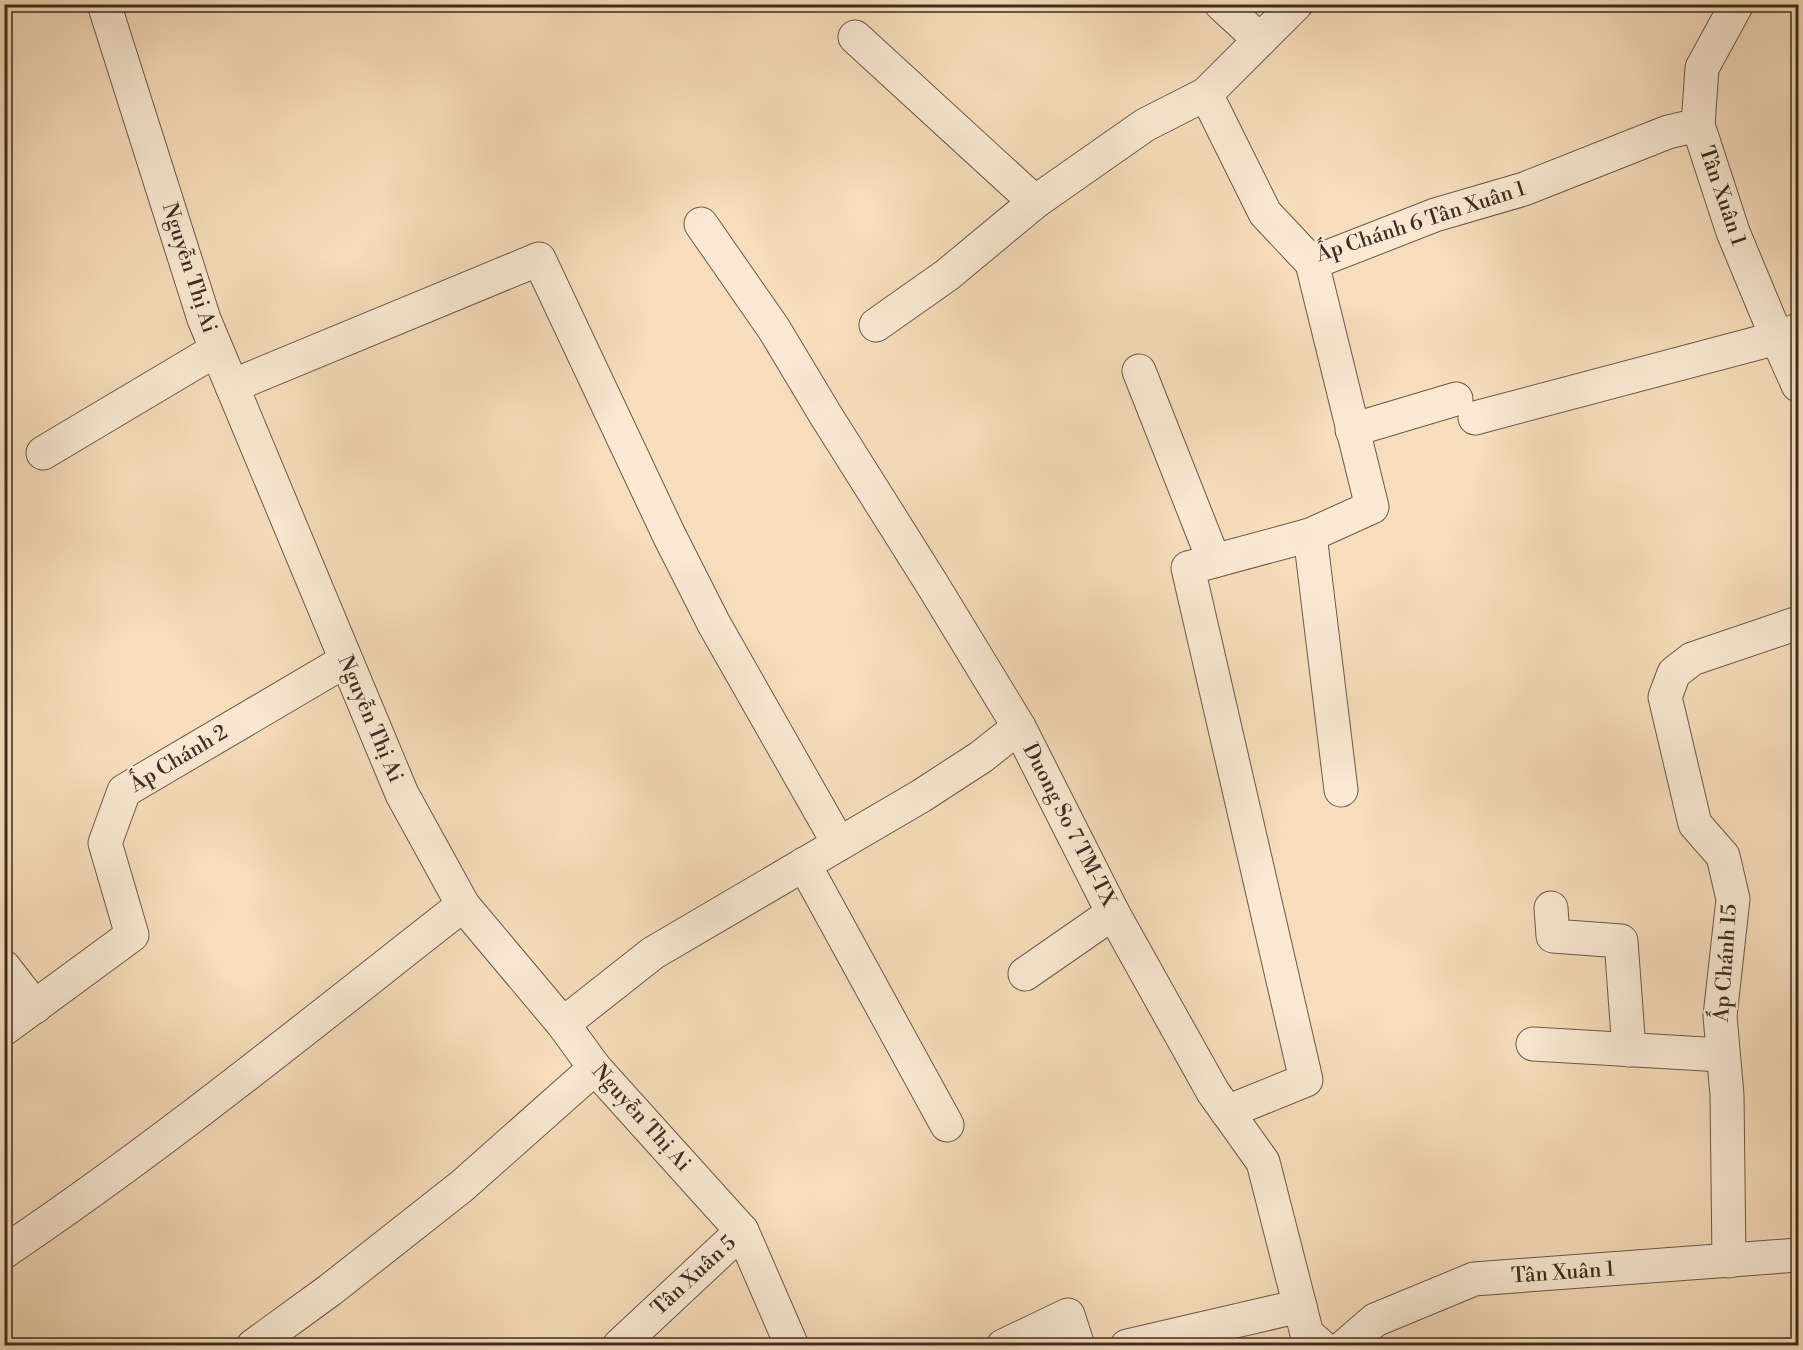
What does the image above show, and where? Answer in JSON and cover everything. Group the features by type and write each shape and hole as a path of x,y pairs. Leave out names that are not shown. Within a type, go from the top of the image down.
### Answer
{"street":[{"name":"Nguyễn Thị Ai","path":"104,4 200,308 402,794 462,905 563,1024 596,1068 742,1231 792,1346"},
{"path":"1221,4 1260,40"},
{"path":"876,325 947,275 1035,202 1145,125 1206,94 1296,4"},
{"name":"Tân Xuân 1","path":"1737,4 1702,69 1698,125 1733,232 1788,334 1798,385"},
{"path":"855,37 1035,202"},
{"name":"Ấp Chánh 6 Tân Xuân 1","path":"1206,94 1265,213 1312,263 1436,214 1524,189 1668,132 1698,125"},
{"path":"701,224 774,329 1019,727"},
{"path":"232,386 539,259 709,615 839,844"},
{"path":"1227,1112 1306,1080 1188,568 1310,535 1372,507 1312,263"},
{"path":"1352,430 1466,408 1788,334"},
{"path":"43,453 216,350"},
{"path":"1138,371 1214,561"},
{"path":"1310,535 1341,790"},
{"name":"Ấp Chánh 15","path":"1729,1261 1727,1095 1720,1016 1732,899 1723,856 1695,824 1665,697 1674,673 1692,659 1798,623"},
{"name":"Ấp Chánh 2","path":"4,1029 132,935 105,843 124,791 345,661"},
{"name":"Duong So 7 TM-TX","path":"563,1024 653,953 941,783 981,757 1019,727 1113,912 1213,1092 1263,1162 1307,1334 1321,1346"},
{"path":"804,864 947,1125"},
{"path":"4,1252 64,1212 254,1069 462,905"},
{"path":"1551,908 1553,936 1621,941 1629,1050"},
{"path":"1025,974 1113,912"},
{"path":"4,967 35,1007"},
{"path":"1533,1044 1722,1055"},
{"path":"253,1346 330,1290 453,1192 596,1068"},
{"name":"Tân Xuân 5","path":"620,1346 742,1231"},
{"name":"Tân Xuân 1","path":"1345,1346 1375,1320 1474,1279 1798,1255"},
{"path":"1127,1346 1300,1306"},
{"path":"1003,1346 1068,1315 1078,1346"}]}
